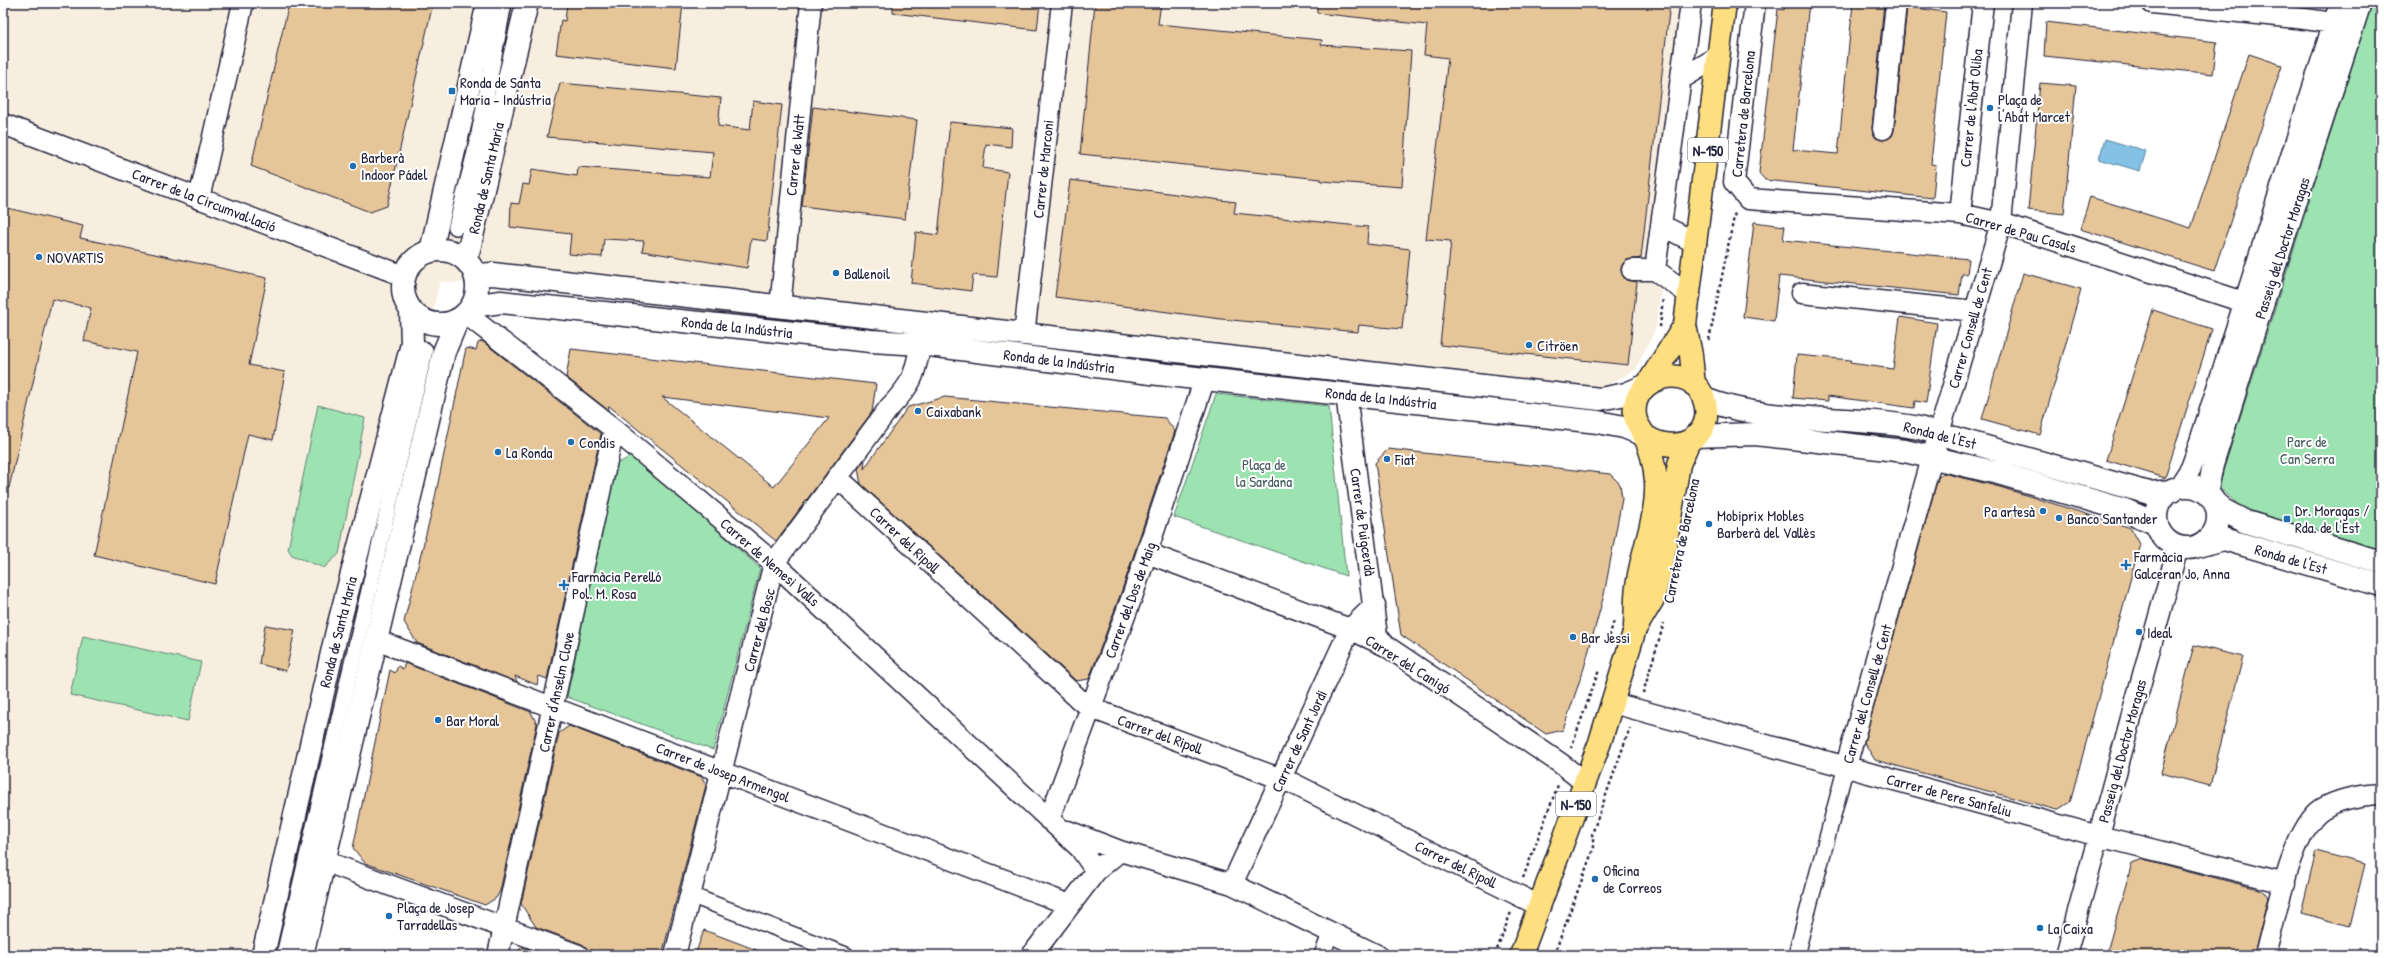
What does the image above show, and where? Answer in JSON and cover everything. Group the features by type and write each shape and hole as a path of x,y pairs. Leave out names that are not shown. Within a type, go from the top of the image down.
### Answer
{"main road":[{"name":"Carretera de Barcelona","path":"1699,392 1685,325 1690,295 1725,3"},
{"name":"Carretera de Barcelona","path":"1646,385 1685,325"},
{"path":"1646,385 1658,378 1669,376 1682,378 1699,392"},
{"name":"N-150","path":"1521,955 1613,703 1635,629 1637,587 1655,501 1654,469 1644,435 1637,423 1635,410 1638,397 1646,385"},
{"name":"N-150","path":"1635,629 1653,599 1663,559 1679,464 1692,439 1703,427 1705,416 1699,392"},
{"path":"1644,435 1653,442 1664,446 1672,446 1692,439"}],"street":[{"path":"199,199 243,3"},
{"path":"431,251 488,3"},
{"name":"Ronda de Santa Maria","path":"455,226 477,144 504,3"},
{"name":"Ronda de Santa Maria","path":"469,267 469,249 527,3"},
{"name":"Carrer de Watt","path":"780,307 811,3"},
{"name":"Carrer de Marconi","path":"1024,335 1062,3"},
{"path":"1655,270 1691,3"},
{"name":"Carretera de Barcelona","path":"1748,199 1734,182 1755,3"},
{"path":"1883,129 1896,3"},
{"name":"Carrer de l'Abat Oliba","path":"1960,214 1982,3"},
{"path":"2000,223 2022,3"},
{"path":"2152,3 2333,24 2352,30"},
{"name":"Passeig del Doctor Moragas","path":"2175,489 2191,468 2340,3"},
{"name":"Passeig del Doctor Moragas","path":"2211,498 2214,465 2262,308 2361,3"},
{"path":"1681,79 1719,56"},
{"name":"Carrer de la Circumval·lació","path":"3,124 404,276"},
{"name":"Carrer de Pau Casals","path":"1748,199 1960,214 2000,223 2262,308"},
{"name":"Carrer Consell de Cent","path":"1939,433 2000,223"},
{"path":"1661,225 1696,243"},
{"path":"302,955 444,352 465,313 477,285 469,267 443,250 431,251 415,260 404,276 403,288 405,300 411,311 420,319 432,324 445,324 465,313"},
{"name":"Ronda de la Indústria","path":"469,267 493,274 1600,399 1626,394 1646,385"},
{"path":"1632,270 1655,270 1690,295"},
{"path":"1802,293 1975,311"},
{"name":"Ronda de la Indústria","path":"465,313 501,302 871,341 921,344 1205,378 1598,422 1624,427 1644,435"},
{"name":"Ronda de Santa Maria","path":"263,955 337,631 412,344 411,311"},
{"name":"Carrer de Nemesi Valls","path":"465,313 614,429 774,563 1080,848 1096,870"},
{"name":"Carrer del Bosc","path":"674,955 774,563 889,408 908,387 915,372 921,344"},
{"name":"Ronda de Santa Maria","path":"284,955 425,349"},
{"name":"Carrer del Dos de Maig","path":"1054,824 1092,706 1147,553 1205,378"},
{"name":"Ronda de l'Est","path":"1699,392 1747,412 1892,423 1939,433 2149,493 2175,489"},
{"name":"Carrer de Puigcerdà","path":"1346,394 1375,604 1377,636 1386,646"},
{"name":"Carrer d'Anselm Clave","path":"498,955 614,429"},
{"name":"Carrer del Consell de Cent","path":"1796,955 1846,766 1939,433"},
{"name":"Ronda de l'Est","path":"1692,439 1755,434 1905,451 1991,471 2126,510 2157,524"},
{"name":"Carrer del Ripoll","path":"837,477 1065,687 1092,706 1282,779 1540,906"},
{"path":"2194,487 2211,498 2218,513 2217,526 2211,537 2201,545 2188,548 2178,547 2167,540 2157,524 2157,513 2160,502 2175,489 2194,487"},
{"name":"Ronda de l'Est","path":"2211,498 2223,510 2246,522 2381,562"},
{"name":"Ronda de l'Est","path":"2201,545 2224,539 2381,585"},
{"name":"Passeig del Doctor Moragas","path":"2066,955 2178,547"},
{"name":"Carrer del Canigó","path":"1147,553 1350,629 1386,646 1584,782"},
{"name":"Carrer de Sant Jordi","path":"1232,884 1282,779 1350,629 1375,604"},
{"name":"Carrer de Josep Armengol","path":"376,640 553,706 1070,905"},
{"name":"Carrer de Pere Sanfeliu","path":"1613,703 2099,836 2285,883"},
{"path":"2265,955 2297,846 2311,820 2322,809 2345,799 2381,794"},
{"name":"Carrer de Nemesi Valls","path":"1054,824 1120,851 1232,884 1377,955"},
{"path":"1032,955 1096,870 1120,851"},
{"path":"324,861 578,955"},
{"path":"690,895 846,955"},
{"path":"1322,955 1331,932"}],"path":[{"name":"Carretera de Barcelona","path":"1708,346 1734,214 1739,206 1748,199"},
{"path":"1659,333 1664,294"},
{"path":"1608,643 1616,613"},
{"name":"Carretera de Barcelona","path":"1554,955 1594,847 1592,834 1637,710 1665,616"},
{"path":"1495,955 1601,666"}],"shaded area":[{"path":"3,3 1698,3 1656,328 1635,370 1600,389 440,281 284,955 3,955"}],"green space":[{"name":"Parc de Can Serra","path":"2372,3 2381,3 2381,552 2242,508 2218,487"},
{"name":"Plaça de la Sardana","path":"1216,394 1329,406 1346,576 1174,517"},
{"path":"318,405 365,418 339,554 324,568 292,555 288,549"},
{"path":"633,455 760,568 713,750 567,697 615,465"},
{"path":"83,636 201,662 188,721 70,695"}],"water":[{"path":"2105,139 2146,151 2140,171 2099,159"}],"building":[{"name":"Barberà Indoor Pádel","path":"289,3 433,3 387,206 370,212 251,166"},
{"path":"567,3 683,3 676,68 556,54 561,20 565,21"},
{"path":"893,3 1040,3 1037,30 893,13"},
{"path":"1095,3 1161,3 1158,24 1322,40 1321,45 1411,51 1402,187 1321,181 1321,179 1080,154"},
{"path":"1317,3 1670,3 1641,258 1627,260 1621,270 1626,280 1637,282 1628,365 1440,345 1451,241 1426,239 1448,58 1424,55 1427,25 1317,13"},
{"path":"1785,3 1809,3 1793,150 1838,154 1853,3 1884,3 1872,128 1876,138 1882,140 1892,136 1894,130 1907,7 1946,12 1931,164 1936,165 1933,198 1765,180 1759,173 1778,9 1784,10"},
{"path":"2046,22 2217,42 2213,74 2044,56"},
{"path":"2249,54 2282,65 2214,271 2080,229 2090,197 2191,228"},
{"path":"560,83 721,98 718,126 750,130 753,101 782,105 767,241 751,239 747,268 642,251 644,241 604,239 602,257 569,254 571,234 510,227 511,203 519,204 523,184 529,185 532,169 577,176 578,167 710,177 713,152 547,137"},
{"path":"2040,83 2076,86 2064,214 2028,210"},
{"path":"813,107 917,120 905,219 802,206"},
{"path":"950,122 1012,128 1011,147 986,144 983,168 1008,172 997,277 973,275 971,291 911,283 916,232 938,235"},
{"path":"1070,180 1236,202 1234,213 1368,227 1367,244 1410,249 1402,329 1359,325 1358,332 1221,319 1055,297"},
{"path":"3,207 83,226 80,238 267,278 249,365 285,372 273,440 248,434 215,584 94,555 137,352 84,341 91,308 52,299 9,488 3,488"},
{"path":"1754,222 1785,226 1783,240 1969,259 1967,274 1962,274 1959,295 1779,276 1774,321 1743,317"},
{"path":"2023,273 2081,289 2040,435 1982,419"},
{"path":"2153,310 2212,329 2165,478 2106,460"},
{"path":"1900,317 1937,323 1926,403 1915,401 1914,408 1828,396 1828,401 1793,398 1797,355 1851,360 1850,363 1893,369"},
{"path":"482,341 601,434 547,679 539,676 537,685 515,676 517,682 417,643 404,622 434,502 466,348 476,350 478,343"},
{"path":"571,349 876,384 872,412 776,541 609,406 608,410 566,377","holes":["662,397 829,418 774,487"]},
{"path":"945,397 1165,418 1175,431 1122,590 1089,679 1076,681 861,484 858,469 865,459 864,469 908,407"},
{"path":"1388,449 1610,474 1620,484 1622,499 1604,595 1584,668 1563,730 1546,734 1401,635 1375,463"},
{"path":"1943,473 2000,487 2131,528 2140,544 2070,802 2057,810 1875,760 1864,742 1938,478"},
{"path":"265,625 295,630 286,671 259,664"},
{"path":"2194,645 2243,657 2210,786 2161,773"},
{"path":"405,663 531,712 537,724 500,891 496,898 485,905 365,863 353,848 390,670 395,673 398,666 403,669"},
{"path":"569,726 702,777 706,785 662,955 589,955 587,948 582,944 536,927 521,904 559,733"},
{"path":"2316,851 2365,864 2350,926 2301,913"},
{"path":"2143,859 2262,890 2268,898 2254,955 2106,955 2132,863"},
{"path":"704,930 767,954 767,955 695,955"},
{"path":"522,947 545,955 514,955"}],"place":[{"name":"Ronda de Santa Maria - Indústria","path":"452,91"},
{"name":"Plaça de l'Abat Marcet","path":"1990,108"},
{"name":"Barberà Indoor Pádel","path":"353,166"},
{"name":"NOVARTIS","path":"39,257"},
{"name":"Ballenoil","path":"836,273"},
{"name":"Citröen","path":"1529,345"},
{"name":"Caixabank","path":"918,411"},
{"name":"Condis","path":"571,442"},
{"name":"La Ronda","path":"498,452"},
{"name":"Fiat","path":"1387,459"},
{"name":"Pa artesà","path":"2043,511"},
{"name":"Banco Santander","path":"2059,518"},
{"name":"Dr. Moragas / Rda. de l'Est","path":"2287,519"},
{"name":"Mobiprix Mobles Barberà del Vallès","path":"1709,524"},
{"name":"Farmàcia Galceran Jo, Anna","path":"2126,565"},
{"name":"Farmàcia Perelló Pol. M. Rosa","path":"564,585"},
{"name":"Ideal","path":"2139,632"},
{"name":"Bar Jessi","path":"1573,637"},
{"name":"Bar Moral","path":"438,720"},
{"name":"Oficina de Correos","path":"1595,879"},
{"name":"Plaça de Josep Tarradellas","path":"389,916"},
{"name":"La Caixa","path":"2040,928"}]}
